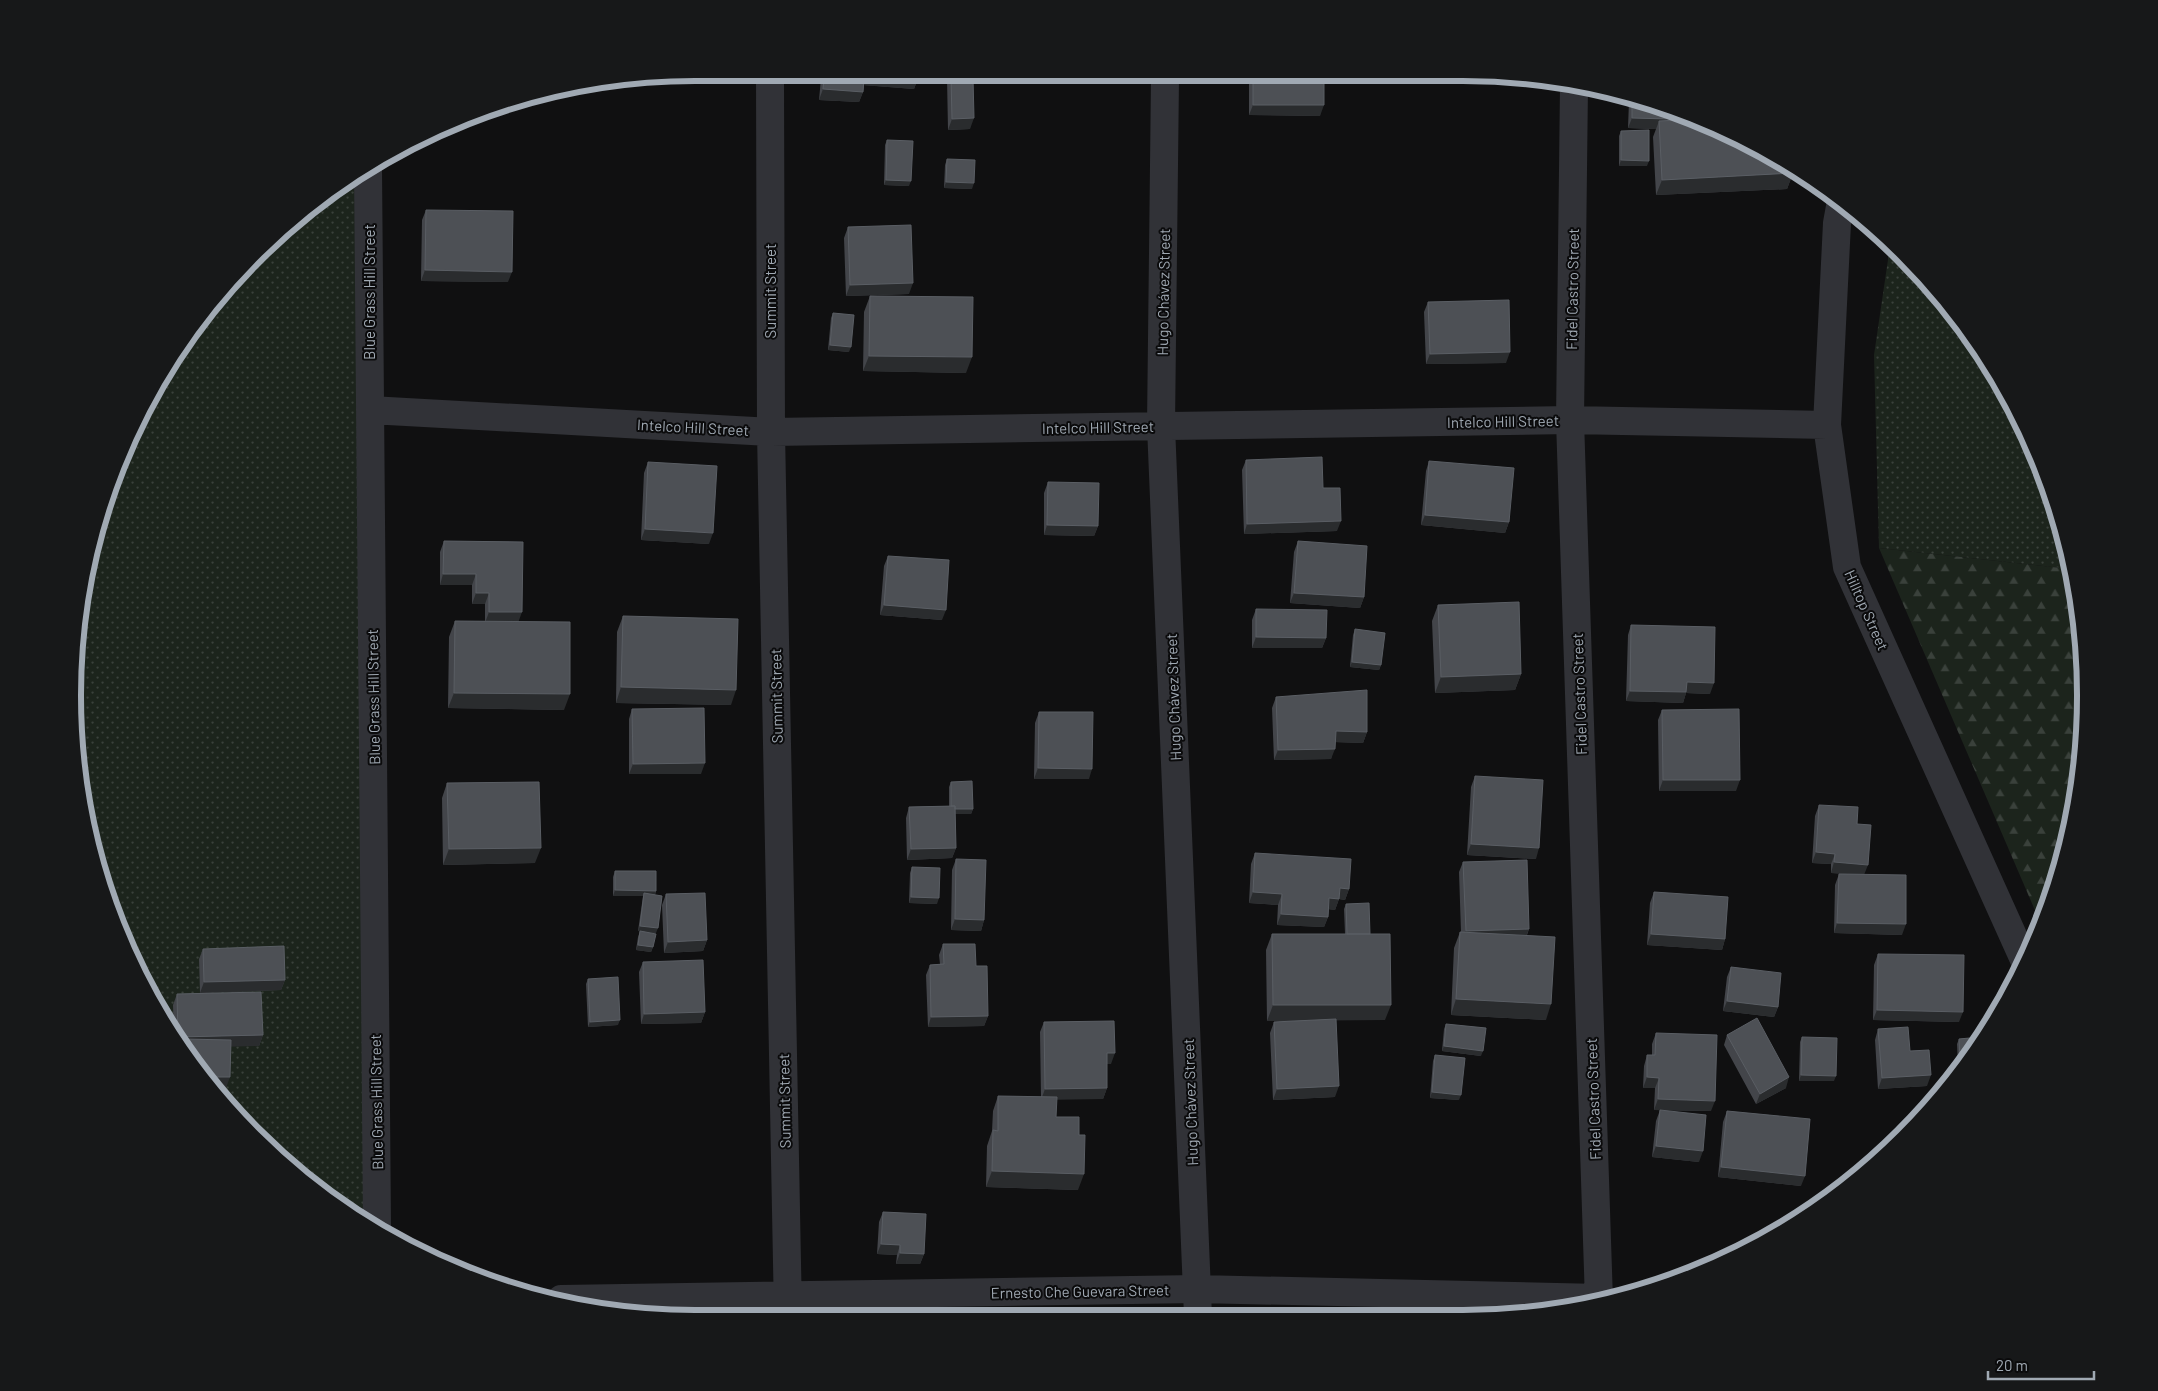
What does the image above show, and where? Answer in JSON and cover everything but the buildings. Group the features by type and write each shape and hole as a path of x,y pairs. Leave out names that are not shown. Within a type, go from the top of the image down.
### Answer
{"street":[{"name":"Summit Street","path":"770,81 771,432 788,1304"},
{"name":"Hugo Chávez Street","path":"1165,81 1161,426 1198,1302"},
{"name":"Fidel Castro Street","path":"1574,92 1570,420 1600,1294"},
{"name":"Blue Grass Hill Street","path":"368,176 377,1220"},
{"name":"Hilltop Street","path":"1839,211 1837,223 1827,426 1847,567 2020,952"},
{"name":"Intelco Hill Street","path":"370,410 771,432 1570,420 1827,426"},
{"name":"Ernesto Che Guevara Street","path":"586,1300 788,1304 1574,1299"}],"green space":[{"path":"364,179 367,1214 322,1183 261,1130 208,1069 164,1003 128,931 102,854 87,776 81,696 87,615 102,537 128,460 164,388 208,322 261,261 322,208"},
{"path":"1889,253 1924,290 1950,322 1994,388 2030,460 2056,537 2063,568 1879,548 1874,355"},
{"path":"1879,548 2063,568 2075,655 2077,696 2075,736 2065,815 2056,854 2036,914"}]}
